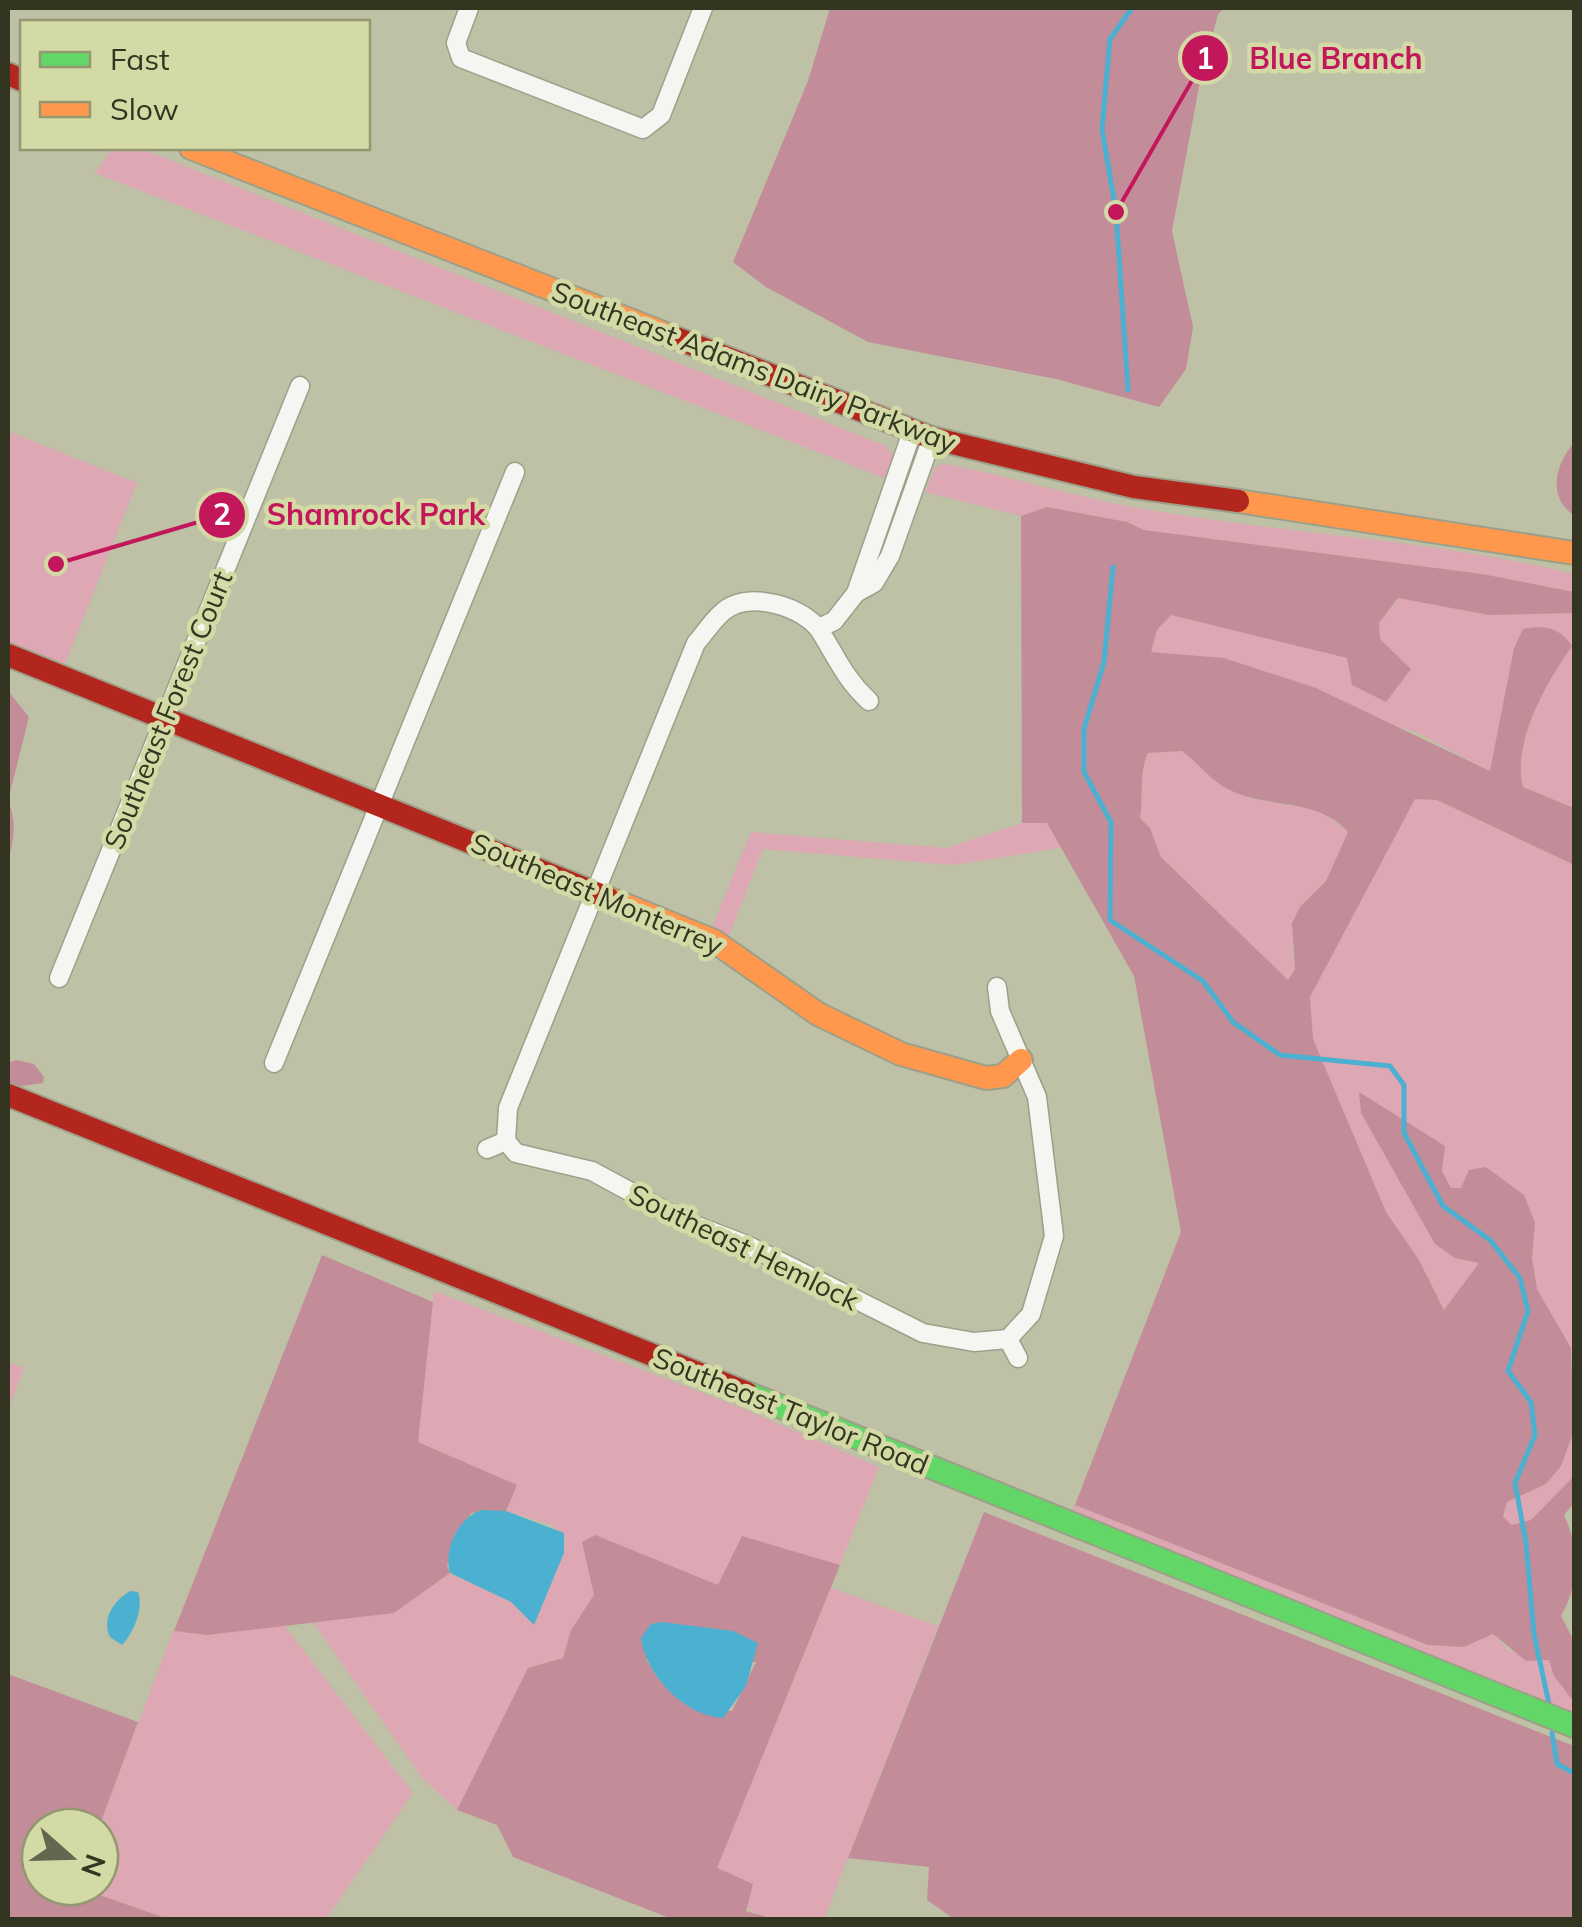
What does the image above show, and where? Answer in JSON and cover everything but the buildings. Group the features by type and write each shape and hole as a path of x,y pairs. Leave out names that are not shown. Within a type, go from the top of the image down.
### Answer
{"street":[{"path":"468,8 449,53 651,133 703,8"},
{"name":"Southeast Adams Dairy Parkway","path":"196,150 922,435 1134,487 1347,515 1574,553"},
{"name":"Southeast Forest Court","path":"59,978 300,386"},
{"path":"818,628 834,620 856,593 922,435"},
{"path":"274,1063 515,472"},
{"path":"487,1149 506,1141 508,1108 598,894 696,643 735,595 799,612 818,628 848,682 869,700"},
{"name":"Southeast Monterrey","path":"8,655 746,957 802,1004 840,1027 974,1078 1003,1076 1021,1060"},
{"path":"997,987 1000,1011 1036,1098 1054,1236 1031,1314 1008,1338 1018,1358"},
{"name":"Southeast Taylor Road","path":"8,1095 1574,1726"},
{"name":"Southeast Hemlock","path":"506,1141 516,1153 592,1171 684,1220 747,1245 923,1332 974,1342 1008,1338"}],"shaded area":[{"path":"830,8 1225,8 1218,14 1199,87 1172,231 1193,327 1186,369 1159,407 1056,379 868,342 766,287 733,262 808,81"},
{"path":"111,150 145,150 886,446 894,457 890,480 95,173"},
{"path":"8,431 137,483 63,669 8,646"},
{"path":"1574,443 1574,515 1560,500 1557,480 1562,461"},
{"path":"945,464 1140,508 1524,563 1574,574 1574,592 1482,574 1143,530 1127,522 1047,507 1021,516 925,492 936,466"},
{"path":"1047,507 1127,522 1144,530 1482,574 1574,592 1574,613 1489,615 1398,598 1379,623 1380,639 1411,669 1386,702 1352,685 1347,658 1171,615 1157,630 1151,652 1224,658 1316,688 1490,771 1514,648 1523,629 1551,629 1572,646 1534,714 1522,751 1521,770 1523,787 1574,808 1574,865 1437,800 1415,799 1310,997 1313,1039 1386,1212 1419,1260 1444,1310 1479,1263 1455,1258 1435,1244 1361,1113 1359,1092 1445,1146 1442,1171 1451,1188 1461,1188 1469,1170 1486,1167 1524,1195 1535,1223 1532,1258 1537,1289 1571,1348 1574,1431 1561,1466 1546,1484 1507,1502 1503,1516 1511,1525 1531,1520 1574,1476 1574,1503 1564,1515 1575,1553 1574,1579 1561,1616 1574,1641 1574,1702 1554,1676 1549,1660 1526,1661 1493,1634 1464,1647 1428,1645 1075,1505 1181,1232 1134,976 1047,823 1022,823 1021,516","holes":["1182,751 1224,787 1255,799 1321,813 1348,832 1326,881 1300,907 1292,923 1295,969 1288,980 1161,857 1150,828 1140,818 1143,769 1148,753"]},
{"path":"1399,598 1489,615 1574,613 1574,808 1523,787 1521,769 1534,713 1572,646 1523,630 1514,649 1490,771 1416,732 1151,653 1157,630 1171,615 1410,669 1380,639 1379,623"},
{"path":"8,691 29,717 8,801"},
{"path":"1182,751 1249,798 1321,811 1348,832 1326,881 1300,907 1292,949 1295,969 1288,980 1161,857 1150,828 1140,818 1142,777 1149,753"},
{"path":"1415,799 1437,800 1574,865 1574,1431 1571,1348 1537,1289 1532,1259 1535,1223 1451,1188 1442,1171 1444,1146 1360,1093 1455,1258 1480,1263 1445,1311 1419,1260 1386,1212 1313,1039 1310,997"},
{"path":"8,801 14,831 8,861"},
{"path":"1022,823 1047,823 1061,848 953,865 763,849 728,938 710,933 751,832 946,848"},
{"path":"16,1060 34,1064 44,1077 43,1083 8,1088 8,1063"},
{"path":"322,1255 433,1302 418,1442 517,1485 506,1511 471,1513 447,1565 450,1573 394,1613 207,1635 174,1631"},
{"path":"434,1291 734,1405 879,1467 840,1565 743,1537 718,1585 662,1563 598,1596 578,1620 563,1658 528,1668 457,1810 422,1778 313,1622 394,1613 450,1573 536,1614 566,1541 552,1525 506,1511 517,1485 418,1442"},
{"path":"8,1362 24,1368 8,1411"},
{"path":"1574,1431 1574,1476 1531,1521 1511,1526 1503,1516 1507,1502 1546,1484 1561,1466"},
{"path":"1075,1505 1428,1645 1464,1647 1493,1634 1509,1651 1549,1660 1574,1701 1574,1714 1070,1516"},
{"path":"984,1512 1574,1746 1574,1919 954,1919 927,1900 929,1867 848,1858"},
{"path":"595,1535 718,1585 742,1536 840,1565 717,1868 753,1884 746,1911 773,1919 672,1919 513,1857 497,1825 457,1810 528,1668 563,1658 571,1630 594,1595 582,1542","holes":["646,1659 756,1662 732,1711 702,1708 680,1700"]},
{"path":"831,1588 938,1626 824,1919 771,1918 750,1910 717,1868"},
{"path":"284,1625 413,1793 326,1919 168,1919 120,1902 120,1807 107,1807 173,1631 207,1635"},
{"path":"8,1674 138,1722 106,1807 20,1807 20,1907 120,1907 120,1902 168,1919 8,1919"}],"water":[{"path":"482,1510 506,1511 564,1533 564,1553 534,1625 511,1602 450,1573 454,1535 466,1520"},
{"path":"130,1591 138,1592 139,1612 122,1645 110,1637 107,1623 114,1605"},
{"path":"651,1624 733,1631 758,1643 746,1686 723,1718 695,1710 659,1679 641,1638"}],"waterway":[{"path":"1128,390 1116,212 1102,129 1110,39 1132,8"},
{"path":"1113,567 1104,662 1084,729 1084,772 1111,822 1110,920 1203,981 1233,1022 1280,1055 1390,1066 1404,1085 1404,1133 1443,1206 1490,1240 1520,1278 1528,1311 1508,1371 1531,1402 1535,1435 1515,1483 1526,1543 1534,1634 1549,1704"},
{"path":"1552,1733 1557,1764 1574,1773"}],"traffic: fast":[{"path":"747,1393 1574,1726"}],"traffic: slow":[{"path":"196,150 676,338"},
{"path":"1238,501 1574,553"},
{"path":"608,898 714,941 818,1014 901,1054 986,1078 1003,1076 1021,1060"}],"traffic: jam":[{"path":"8,74 20,79"},
{"path":"676,338 932,438 1134,487 1238,501"},
{"path":"8,655 608,898"},
{"path":"8,1095 747,1393"}],"place":[{"name":"Blue Branch","path":"1116,212"},
{"name":"Shamrock Park","path":"56,564"}]}
